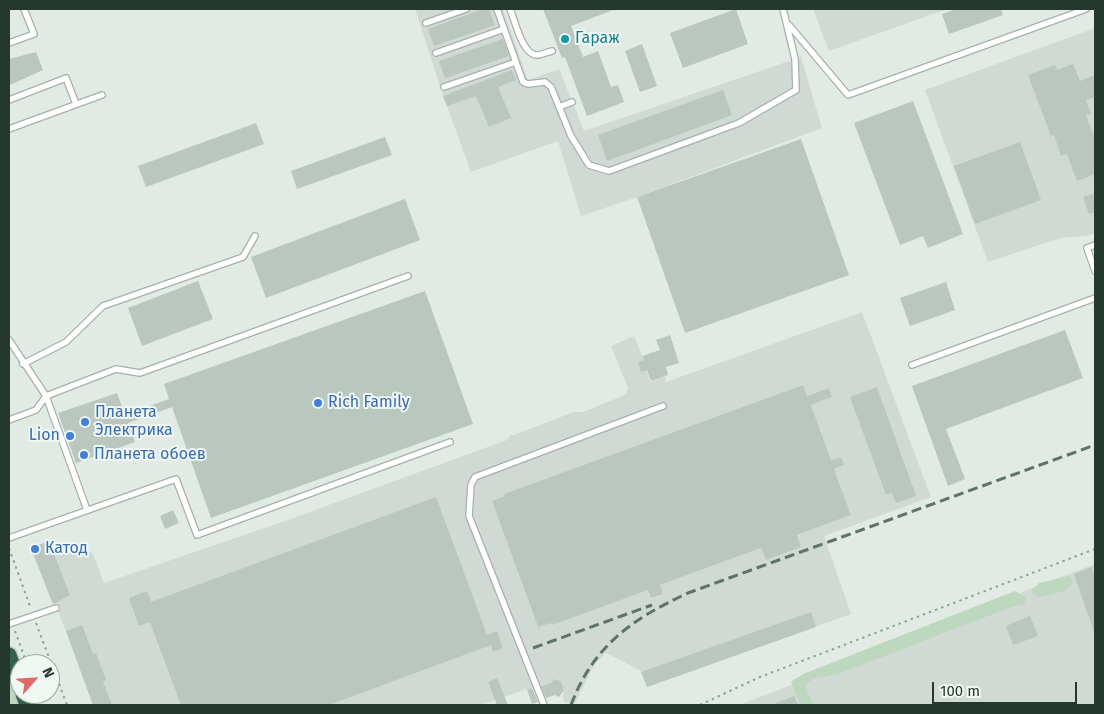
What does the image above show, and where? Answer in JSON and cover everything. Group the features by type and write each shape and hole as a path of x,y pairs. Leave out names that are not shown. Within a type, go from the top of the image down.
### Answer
{"lane":[{"path":"9,43 34,34 24,9"},
{"path":"426,23 466,9"},
{"path":"497,9 523,82 528,84 545,82 551,87 571,136 589,165 609,171 738,123 796,90 795,59 783,9"},
{"path":"510,9 524,47 530,54 538,56 552,51"},
{"path":"787,23 848,95 1086,9"},
{"path":"436,53 504,29"},
{"path":"444,88 516,62"},
{"path":"9,100 66,78 76,104"},
{"path":"9,129 102,95"},
{"path":"559,107 572,102"},
{"path":"23,364 66,342 103,306 243,257 255,236"},
{"path":"1095,245 1087,248 1095,271"},
{"path":"9,420 36,410 46,396 116,370 140,373 408,276"},
{"path":"912,365 1095,298"},
{"path":"9,340 23,364 46,396 87,510"},
{"path":"544,705 468,516 471,485 475,477 663,406"},
{"path":"9,538 176,479 197,534 450,442"},
{"path":"10,624 56,608"}],"path":[{"path":"9,548 67,705"},
{"path":"700,705 760,677 1095,549"},
{"path":"10,624 23,654"}],"shaded area":[{"path":"415,9 503,9 528,80 559,69 584,131 801,57 822,128 581,216 558,141 471,172"},
{"path":"813,9 947,9 829,51"},
{"path":"1095,28 1095,233 1087,236 1060,238 988,262 925,90"},
{"path":"862,312 931,497 824,536 851,614 647,687 641,671 606,653 595,663 574,705 563,701 564,690 561,681 553,679 551,683 481,705 93,705 66,631 54,601 52,602 31,548 49,541 55,555 78,546 93,554 104,583 285,521 507,440 510,435 515,435 573,412 583,412 625,395 628,388 611,346 634,336 644,360 638,362 647,370 650,382 665,376 666,382","holes":["803,385 807,396 828,388 832,397 811,405 831,460 841,457 844,465 834,469 851,515 797,535 801,547 766,560 761,548 660,585 663,594 651,598 648,590 538,627 492,501 505,496 505,494","877,387 912,486 886,495 851,397"]},
{"path":"1095,564 1095,705 739,705 794,684 792,680"}],"green space":[{"path":"1070,576 1073,583 1065,591 1040,597 1033,594 1032,590 1039,583"},
{"path":"1015,591 1027,598 1024,604 1014,606 838,674 813,679 805,685 813,705 801,705 791,682 803,674"},
{"path":"9,672 10,704 21,705 9,705"}],"building":[{"path":"483,9 489,9 495,25 434,46 428,29"},
{"path":"543,9 616,9 571,26 583,57 598,51 611,87 618,85 624,102 587,116 565,57 562,58"},
{"path":"736,9 748,44 683,68 670,33"},
{"path":"957,9 1001,9 1003,15 949,34 942,14"},
{"path":"503,39 509,56 445,78 439,61"},
{"path":"642,44 657,86 640,92 625,51"},
{"path":"36,52 43,70 10,85 9,59"},
{"path":"1073,64 1080,81 1095,75 1095,97 1086,100 1091,114 1086,115 1095,139 1095,174 1077,181 1067,154 1061,156 1054,135 1051,136 1028,75 1055,65 1057,70"},
{"path":"512,70 516,80 498,87 511,118 489,127 476,96 447,106 443,96"},
{"path":"723,90 732,115 607,161 598,135"},
{"path":"913,101 963,234 928,248 923,236 900,245 854,123"},
{"path":"256,123 264,144 146,187 138,166"},
{"path":"385,137 392,155 297,189 291,171"},
{"path":"801,139 849,275 685,333 637,197"},
{"path":"1020,142 1041,200 975,224 954,166"},
{"path":"1095,193 1095,212 1089,214 1083,197"},
{"path":"405,199 420,240 266,298 251,257"},
{"path":"198,281 213,319 142,346 128,308"},
{"path":"946,282 955,310 910,326 900,298"},
{"name":"Rich Family","path":"425,291 473,424 211,518 172,407 128,423 135,442 76,463 58,413 117,393 125,415 169,399 164,384"},
{"path":"1065,330 1083,378 946,429 965,479 948,486 912,386"},
{"path":"670,335 679,363 666,367 668,375 651,381 647,370 641,372 638,362 644,360 642,356 660,350 656,340"},
{"path":"803,385 807,396 829,388 832,397 811,405 831,460 841,457 844,465 834,469 851,515 797,535 801,547 766,560 761,548 660,585 663,594 651,598 648,590 552,625 551,623 538,627 492,501 505,496 504,494"},
{"path":"877,387 916,496 896,503 892,493 886,495 850,397"},
{"path":"436,497 487,635 497,631 503,648 493,652 491,645 329,705 181,705 150,622 139,626 129,598 147,591 151,602"},
{"path":"173,510 179,523 165,529 160,516"},
{"path":"49,541 70,595 54,604 31,548"},
{"path":"1092,567 1093,572 1095,572 1094,632 1074,574"},
{"path":"811,612 816,627 647,687 641,672"},
{"path":"1030,616 1038,636 1013,645 1006,626"},
{"path":"82,625 93,654 96,653 106,680 103,681 112,705 93,705 66,631"},
{"path":"497,678 508,705 497,705 488,682"},
{"path":"553,679 561,681 564,690 559,697 555,695 546,698 541,686 551,683"},
{"path":"532,688 538,702 532,704 527,689"},
{"path":"794,696 798,705 771,705"}],"railway":[{"path":"571,705 580,684 603,650 632,624 688,593 1095,445"},
{"path":"533,648 652,605"}],"place":[{"name":"Гараж","path":"565,39"},
{"name":"Rich Family","path":"318,403"},
{"name":"Планета Электрика","path":"85,422"},
{"name":"Lion","path":"70,436"},
{"name":"Планета обоев","path":"84,455"},
{"name":"Катод","path":"35,549"}]}
